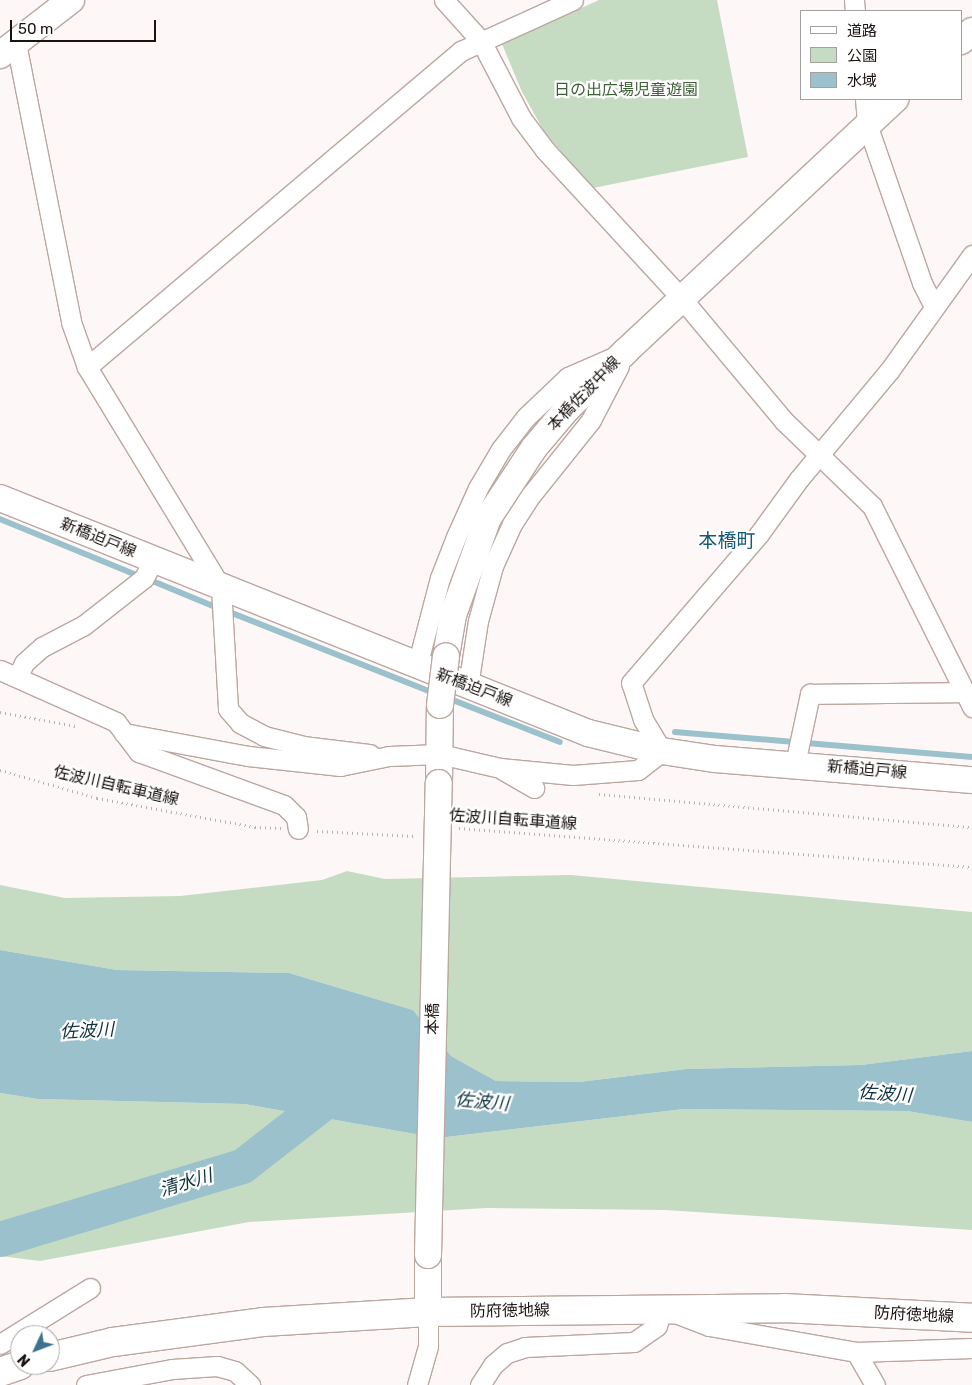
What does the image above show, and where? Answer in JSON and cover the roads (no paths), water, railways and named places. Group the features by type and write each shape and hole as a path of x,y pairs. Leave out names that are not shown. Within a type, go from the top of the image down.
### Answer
{"main road":[{"name":"防府徳地線","path":"60,1354 113,1342 263,1322 428,1312 784,1308 972,1318"}],"street":[{"path":"71,0 8,49 71,322 88,367 221,587 228,710 240,723 264,736 304,746 389,756 440,754 500,768 573,775 638,770 662,751 643,719 631,683 759,534 819,456 889,371 972,255"},
{"path":"444,0 481,41 522,118 546,150 682,299 784,421 872,506 968,699 810,694 795,764"},
{"path":"88,367 461,51 573,0"},
{"path":"962,40 972,31"},
{"name":"本橋佐波中線","path":"439,783 440,705 446,656 458,598 488,518 534,448 566,410 682,299 866,111 894,100"},
{"path":"866,111 922,283 934,307"},
{"path":"417,666 440,578 478,488 501,449 526,417 568,377 626,351"},
{"path":"468,686 485,594 493,566 512,524 531,494 591,420 626,351"},
{"name":"新橋迫戸線","path":"0,498 588,733 662,751 972,780"},
{"path":"18,676 24,663 42,647 84,625 144,578 153,560"},
{"path":"0,670 18,676 59,699 116,722 139,752 284,805 296,816 298,829"},
{"path":"124,733 248,756 340,766 389,756"},
{"path":"500,768 534,788"},
{"name":"本橋","path":"428,1312 439,783"},
{"path":"0,1344 90,1288"},
{"path":"480,1385 493,1365 507,1353 525,1347 634,1342 657,1326 662,1308 709,1326 856,1352 972,1348"},
{"path":"417,1385 428,1346 428,1312"},
{"path":"856,1352 875,1385"},
{"path":"86,1385 172,1369 217,1366 235,1371 250,1385"}],"water":[{"name":"佐波川","path":"0,950 117,970 289,973 413,1010 451,1056 496,1081 579,1082 686,1069 861,1065 972,1051 972,1122 907,1111 684,1109 438,1138 244,1104 38,1099 0,1093"}],"waterway":[{"path":"0,519 139,576"},
{"path":"148,579 218,608"},
{"path":"227,611 434,693"},
{"path":"448,698 560,742"},
{"path":"675,732 972,757"},
{"name":"清水川","path":"0,1239 242,1166 346,1085"}],"district":[{"name":"本橋町","path":"727,541"}],"park label":[{"name":"日の出広場児童遊園","path":"626,90"}]}
